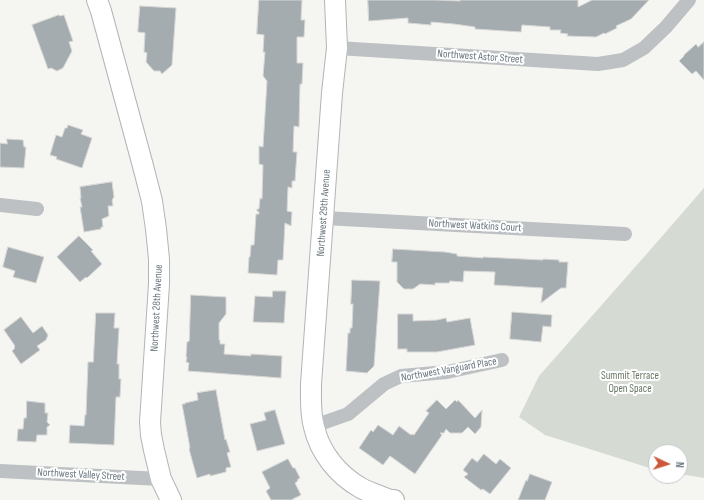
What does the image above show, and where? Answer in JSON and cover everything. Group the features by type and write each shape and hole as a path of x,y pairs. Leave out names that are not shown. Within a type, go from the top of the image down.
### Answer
{"street":[{"name":"Northwest 28th Avenue","path":"97,0 152,201 159,259 159,284 150,422 151,435 161,479 171,500"},
{"name":"Northwest 29th Avenue","path":"314,426 311,384 332,93 337,48 335,0"},
{"name":"Northwest Astor Street","path":"337,48 598,64 623,60 644,48 666,27 689,0"},
{"path":"0,205 37,209"},
{"name":"Northwest Watkins Court","path":"324,218 625,234"},
{"name":"Northwest Vanguard Place","path":"314,426 348,414 384,384 401,376 446,372 502,360"},
{"path":"314,426 321,448 332,464 362,489 390,500 394,500"},
{"name":"Northwest Valley Street","path":"0,471 161,479"}],"green space":[{"name":"Summit Terrace Open Space","path":"704,188 704,478 688,475 688,444 648,444 648,467 545,435 519,417 539,376"}],"building":[{"path":"259,0 302,0 301,20 305,20 304,37 297,37 297,63 303,63 302,84 300,84 299,127 294,126 293,152 297,152 295,181 292,181 292,188 288,187 287,211 292,212 291,226 285,223 283,260 278,260 277,275 248,273 251,245 254,245 256,214 259,214 257,209 259,209 260,198 262,199 263,165 259,164 259,146 263,147 267,81 263,76 265,52 263,52 264,35 257,34"},
{"path":"368,0 578,0 578,7 592,0 649,0 631,19 616,26 617,28 596,37 567,36 568,34 560,33 561,30 550,30 550,27 522,25 521,32 475,29 475,27 431,22 431,25 408,23 408,18 369,21"},
{"path":"140,6 176,8 172,65 162,74 160,71 154,71 146,62 147,53 144,52 145,33 138,32"},
{"path":"59,15 64,15 73,41 69,42 72,51 63,68 57,71 51,68 48,69 32,25"},
{"path":"704,42 704,80 696,71 692,74 679,61 696,44 698,47"},
{"path":"68,125 83,130 81,134 92,138 82,168 56,159 57,157 50,155 56,135 62,137 65,128 67,128"},
{"path":"7,139 23,140 24,147 26,147 24,168 0,167 0,143 7,144"},
{"path":"112,182 114,197 112,200 113,206 108,206 109,216 102,219 103,227 101,227 101,229 84,232 80,207 82,207 80,187"},
{"path":"79,236 93,250 91,251 102,264 87,278 86,277 80,282 57,257"},
{"path":"8,247 44,257 36,283 13,277 15,271 3,267"},
{"path":"393,249 445,252 457,254 457,256 483,258 543,259 568,262 566,288 561,288 541,303 543,288 494,285 495,272 464,271 463,282 450,281 449,283 435,283 435,285 420,284 413,289 404,289 397,282 397,262 392,262"},
{"path":"352,280 380,281 374,366 367,373 346,371 348,333 350,333 350,328 352,328"},
{"path":"273,291 286,291 284,323 253,322 255,296 272,297"},
{"path":"191,295 226,297 226,314 219,323 219,340 220,344 225,344 224,354 282,356 281,378 188,371 189,363 186,362 186,357 187,342 189,341"},
{"path":"512,312 552,315 551,327 543,326 541,342 510,339"},
{"path":"96,313 115,313 114,328 119,328 117,364 119,364 119,379 121,379 120,397 116,397 114,445 69,443 70,425 84,426 86,415 88,362 93,362"},
{"path":"398,314 413,314 413,321 446,318 447,322 470,318 475,345 437,352 407,352 407,349 398,349"},
{"path":"21,317 33,333 42,326 48,335 46,340 37,346 40,350 21,364 12,351 15,346 4,330"},
{"path":"216,390 225,440 226,439 230,452 227,453 231,467 226,468 226,472 210,476 210,474 197,478 189,449 182,404 198,400 197,393"},
{"path":"437,400 446,409 455,400 457,402 458,400 475,418 482,410 481,427 475,434 468,427 462,433 450,433 446,429 444,433 440,433 442,435 415,474 390,456 383,465 359,448 371,430 373,432 378,425 393,435 399,426 411,435 414,435 429,413 426,411"},
{"path":"27,401 45,403 45,413 48,413 47,422 50,425 47,427 47,435 37,435 36,442 17,441 18,429 23,429 24,418 26,418"},
{"path":"275,410 285,444 257,451 250,424 266,420 264,413"},
{"path":"484,454 496,464 500,459 511,468 490,494 483,489 481,490 464,477 468,474 463,470 472,458 477,462"},
{"path":"288,459 300,478 295,483 301,495 291,500 271,500 266,491 270,488 262,472"},
{"path":"530,474 552,482 545,500 518,500"}]}
